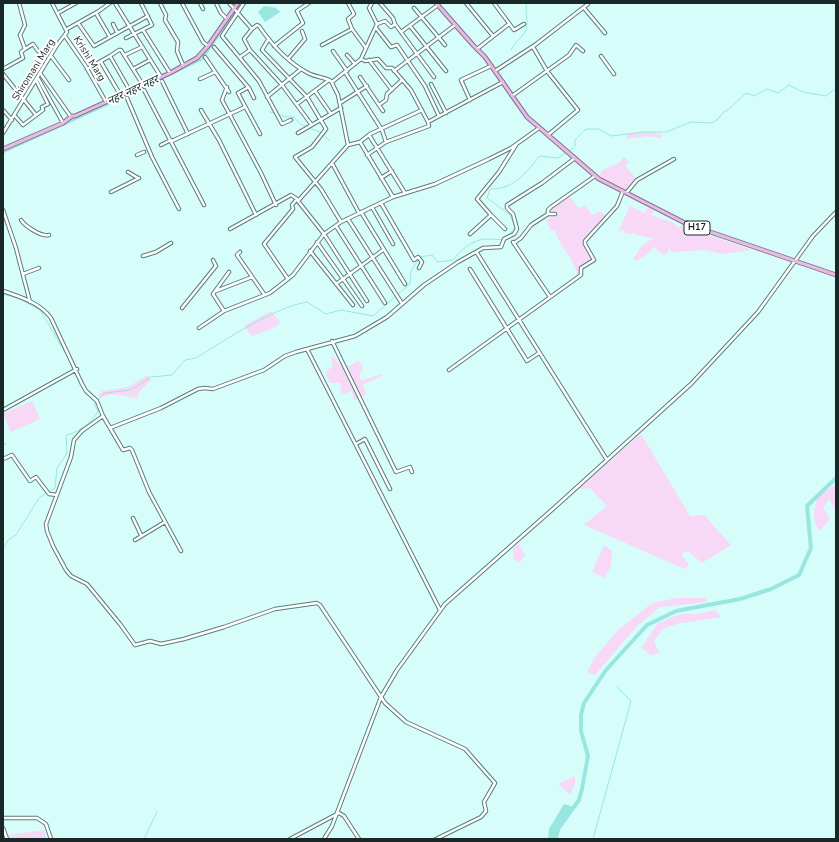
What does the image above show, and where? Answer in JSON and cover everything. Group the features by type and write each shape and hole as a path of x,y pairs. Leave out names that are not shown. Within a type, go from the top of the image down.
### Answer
{"main road":[{"path":"3,149 63,123 71,117 143,86 196,58 208,46 228,19 236,11 238,3"},
{"name":"H17","path":"437,4 492,66 522,111 539,128 565,148 595,176 681,222 734,242 836,275"}],"street":[{"path":"19,3 25,25 20,35 25,49"},
{"name":"Krishi Marg","path":"52,3 66,28 65,36 87,69 106,102"},
{"path":"58,13 76,3"},
{"path":"66,28 96,13 110,3"},
{"path":"115,3 162,77"},
{"path":"126,38 152,25 140,3"},
{"path":"160,3 166,15 165,20 178,42 177,51 183,65"},
{"path":"182,3 203,42 208,46"},
{"path":"200,3 204,9"},
{"path":"216,3 228,19"},
{"path":"230,3 252,29"},
{"path":"244,3 236,11 222,36 259,81 282,124 291,120"},
{"path":"274,46 303,23 297,11 309,3"},
{"path":"348,3 354,14 348,19 352,29 366,48"},
{"path":"332,82 361,59 377,24 369,8 372,3"},
{"path":"380,3 393,18 395,24 434,77"},
{"path":"466,3 493,36"},
{"path":"494,3 514,30 524,24"},
{"path":"401,32 421,18 437,4"},
{"path":"495,71 533,47 588,4"},
{"path":"414,8 445,45"},
{"path":"584,8 605,33"},
{"path":"96,13 110,37"},
{"path":"78,23 93,46 148,16"},
{"path":"377,24 385,20 391,27 395,24"},
{"path":"113,24 117,32"},
{"path":"477,49 509,24"},
{"path":"311,124 282,85 250,50 244,39 257,25 268,40 301,69 311,75 332,82 340,103 348,145"},
{"path":"394,71 455,25"},
{"path":"410,26 446,71"},
{"path":"376,28 391,47 397,45 425,86 439,116"},
{"path":"322,45 352,29"},
{"path":"143,30 170,73"},
{"path":"288,59 305,39 302,31"},
{"name":"Shiromani Marg","path":"3,133 15,116 57,45 65,36"},
{"path":"268,40 262,50 291,78 307,97 326,129 312,147 295,157 315,182 341,222"},
{"path":"3,69 23,58 21,52 33,44 38,51"},
{"path":"512,96 569,55 576,45 582,51"},
{"path":"125,55 142,47"},
{"path":"214,47 254,98"},
{"path":"533,47 547,71 578,110 548,135"},
{"path":"87,69 102,62 120,49 143,86"},
{"path":"240,57 250,50"},
{"path":"333,51 382,130 386,142"},
{"path":"347,55 355,64"},
{"path":"51,56 69,80"},
{"path":"110,56 130,91"},
{"path":"601,56 614,74"},
{"path":"205,57 229,92"},
{"path":"361,59 365,61 378,59 386,68 391,68 411,90 429,126 386,142 367,155"},
{"path":"133,69 150,60"},
{"path":"369,60 392,90"},
{"path":"102,62 121,96"},
{"path":"470,100 461,80 492,66"},
{"path":"267,97 301,69"},
{"path":"200,79 215,72"},
{"path":"40,73 71,117"},
{"path":"3,74 25,99 36,115"},
{"path":"360,77 383,112"},
{"path":"15,116 23,125 43,110 42,107 48,104 37,79"},
{"path":"37,79 63,123"},
{"path":"297,104 329,80"},
{"path":"379,105 386,100 387,94 402,80"},
{"path":"162,81 188,134"},
{"path":"428,122 503,82"},
{"path":"431,84 446,113"},
{"path":"340,103 367,86"},
{"path":"227,87 222,100 276,205"},
{"path":"247,88 238,93 260,134"},
{"path":"144,90 204,205"},
{"path":"315,91 331,114"},
{"path":"127,98 152,157 179,209"},
{"path":"161,145 245,107"},
{"path":"298,133 311,124 341,108"},
{"path":"3,110 12,120"},
{"path":"201,110 256,215"},
{"path":"288,279 264,244 293,209 292,205 348,145 360,142 369,135 422,110"},
{"path":"199,328 224,311 264,294 270,293 293,275 324,234 341,222 393,197 435,184 516,145 539,128"},
{"path":"369,135 405,193"},
{"path":"360,142 393,197"},
{"path":"504,229 477,199 499,172 516,145"},
{"path":"137,155 144,152"},
{"path":"110,428 161,408 198,390 204,388 213,389 264,370 285,356 332,341 355,336 382,320 432,278 477,253 483,248 501,247 504,239 517,232 517,223 507,208 508,205 542,183 575,158"},
{"path":"449,370 581,275 581,268 594,261 585,241 617,206 625,192 637,180 674,159"},
{"path":"332,163 360,213 404,284"},
{"path":"381,178 392,171"},
{"path":"111,192 139,178 128,172"},
{"path":"548,214 548,210 551,207 595,176"},
{"path":"230,229 276,205 291,195 298,199 324,234 367,301"},
{"path":"381,203 414,260 420,259 419,268"},
{"path":"372,208 393,244"},
{"path":"3,210 30,302"},
{"path":"324,839 332,826 381,697 397,670 440,610 451,598 691,384 758,312 813,236 836,212"},
{"path":"550,297 514,242 521,238 531,225 548,214 555,214"},
{"path":"470,234 491,215"},
{"path":"348,219 401,302"},
{"path":"21,220 23,224 40,235 49,234"},
{"path":"336,226 385,303"},
{"path":"317,242 362,306"},
{"path":"144,256 156,252 171,243"},
{"path":"336,284 383,250"},
{"path":"310,251 353,305"},
{"path":"240,252 237,255 264,294"},
{"path":"477,253 607,460"},
{"path":"182,308 216,266 213,260"},
{"path":"23,274 39,268"},
{"path":"470,269 527,361 539,353"},
{"path":"224,311 213,294 229,272"},
{"path":"215,291 252,277"},
{"path":"3,291 30,302 44,310 51,318 77,369 86,391 96,400 102,416 123,450 130,448 132,450 164,522 181,551"},
{"path":"332,341 396,472 410,467 412,472"},
{"path":"307,349 440,610"},
{"path":"3,410 77,369"},
{"path":"102,416 75,438 71,457 46,524 47,531 59,559 71,576 87,584 120,624 134,644 150,641 161,644 224,627 275,609 316,603 326,612 381,697 393,711 406,722 465,749 495,783 484,802 486,811 481,818 436,839"},
{"path":"356,444 366,439 390,489"},
{"path":"3,459 12,456 30,481 36,478 49,494 57,496"},
{"path":"134,518 141,535"},
{"path":"135,540 164,522"},
{"path":"290,839 339,813 344,816 359,839"},
{"path":"3,818 37,818 46,824 51,839"},
{"path":"3,828 7,839"}],"shaded area":[{"path":"649,132 662,134 661,138 647,136 627,139 627,134"},
{"path":"625,157 629,162 625,165 636,179 628,190 600,177 601,171 621,162 622,158"},
{"path":"569,196 579,208 585,206 592,215 600,211 608,218 590,239 584,240 584,244 592,260 580,266 580,273 578,275 572,261 558,239 555,230 551,231 546,220 554,216 553,213 550,213 551,209"},
{"path":"630,206 645,213 648,207 654,210 651,215 674,223 678,228 681,225 751,250 723,254 705,250 671,252 669,247 668,252 664,255 654,247 646,255 636,261 634,258 640,248 649,240 651,242 651,239 660,240 636,235 635,232 630,234 625,233 624,230 618,232"},
{"path":"271,311 280,322 276,327 252,336 244,326"},
{"path":"333,355 337,362 343,366 349,366 356,361 360,362 363,369 359,375 361,381 381,374 382,376 363,385 366,394 357,400 354,400 352,391 342,394 340,383 331,383 326,375 327,371 333,366 331,357"},
{"path":"148,375 151,380 139,392 137,398 109,395 100,398 98,395 102,391 128,387"},
{"path":"32,401 40,419 11,432 3,414"},
{"path":"641,434 690,516 704,515 731,545 702,563 688,551 684,552 682,555 689,565 685,569 584,525 607,506 590,488 578,489"},
{"path":"836,484 836,511 829,499 823,508 830,519 819,531 815,523 814,515 817,497"},
{"path":"519,544 525,555 520,562 513,559 513,548"},
{"path":"604,545 612,551 611,566 604,578 592,572"},
{"path":"677,598 705,598 708,602 660,607 637,626 595,675 587,672 595,657 618,630 652,603"},
{"path":"715,610 721,617 677,624 664,628 654,641 659,653 651,655 641,648 658,623 680,614 697,614"},
{"path":"575,776 575,783 570,795 558,784"},
{"path":"44,830 47,839 9,839 7,835"}],"water":[{"path":"264,6 276,8 280,12 265,22 258,12"},
{"path":"564,804 573,807 558,830 557,839 548,839 549,829"}],"waterway":[{"name":"नहर नहर नहर","path":"3,152 145,87 202,59 241,3"},
{"path":"511,50 526,29 527,3"},
{"path":"575,146 575,140 586,129 599,129 611,136 644,132 666,132 691,122 712,123 746,93 754,96 767,89 778,93 789,85 803,92 826,96 836,88"},
{"path":"270,112 275,113"},
{"path":"278,114 286,117 294,117 298,122 308,126"},
{"path":"309,128 322,133"},
{"path":"324,135 330,141"},
{"path":"398,294 410,284 411,271 420,257 432,255 438,262 453,260 465,248 476,241 486,239 499,240 506,237 515,227 510,215 487,198 490,189 506,187 513,183 519,179 540,156 558,158 573,148"},
{"path":"3,294 20,299 40,310 69,359"},
{"path":"3,549 8,540 16,535 39,498 55,488 57,468 67,453 66,435 80,429 93,419 98,411 94,404 105,393 131,390 151,377 172,375 185,360 196,358 250,325 294,305 307,302 326,314 341,310 373,316 396,296"},
{"path":"556,839 558,829 579,800 582,789 588,756 581,731 581,715 584,703 606,670 647,625 676,611 740,599 771,589 799,575 811,548 807,506 836,478"},
{"path":"593,839 631,701 617,687"},
{"path":"144,839 157,812"}]}
